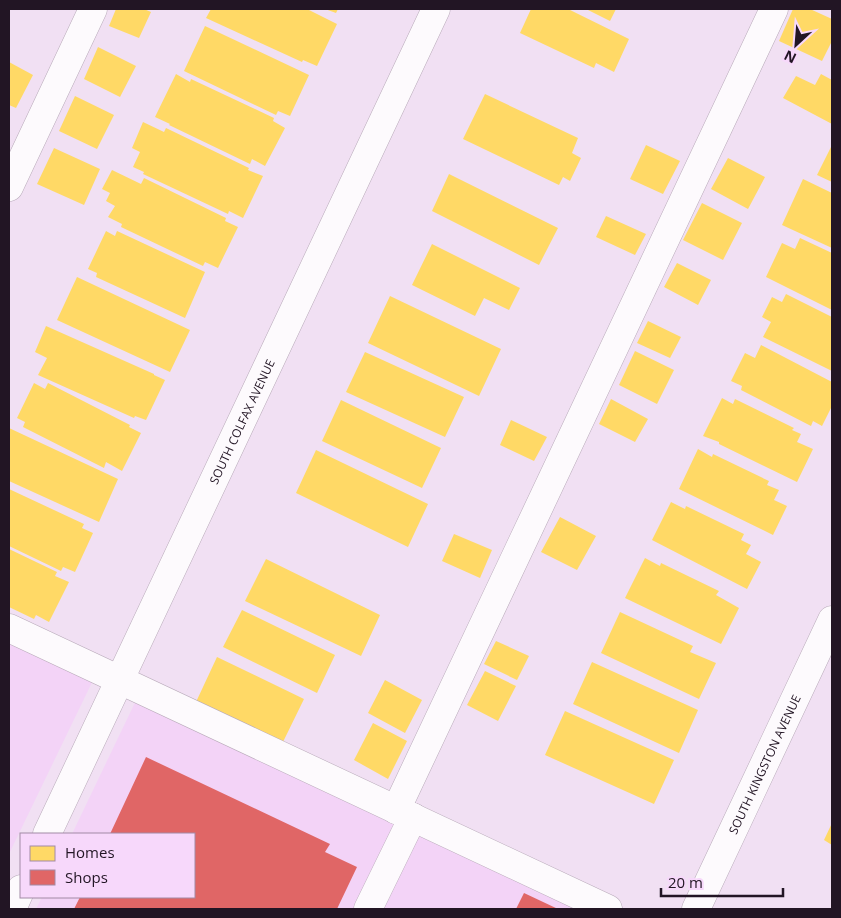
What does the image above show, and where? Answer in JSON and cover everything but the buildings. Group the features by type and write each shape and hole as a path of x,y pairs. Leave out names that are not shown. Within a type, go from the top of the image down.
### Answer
{"street":[{"path":"9,187 93,9"},
{"name":"SOUTH COLFAX AVENUE","path":"47,833 436,9"},
{"path":"368,909 404,814 774,9"},
{"name":"SOUTH KINGSTON AVENUE","path":"696,909 832,620"},
{"path":"9,628 608,909"},
{"path":"12,909 20,890"}],"shaded area":[{"path":"9,628 98,670 9,854"},
{"path":"141,690 608,909 36,909 42,898 195,898 195,833 72,833"}]}
